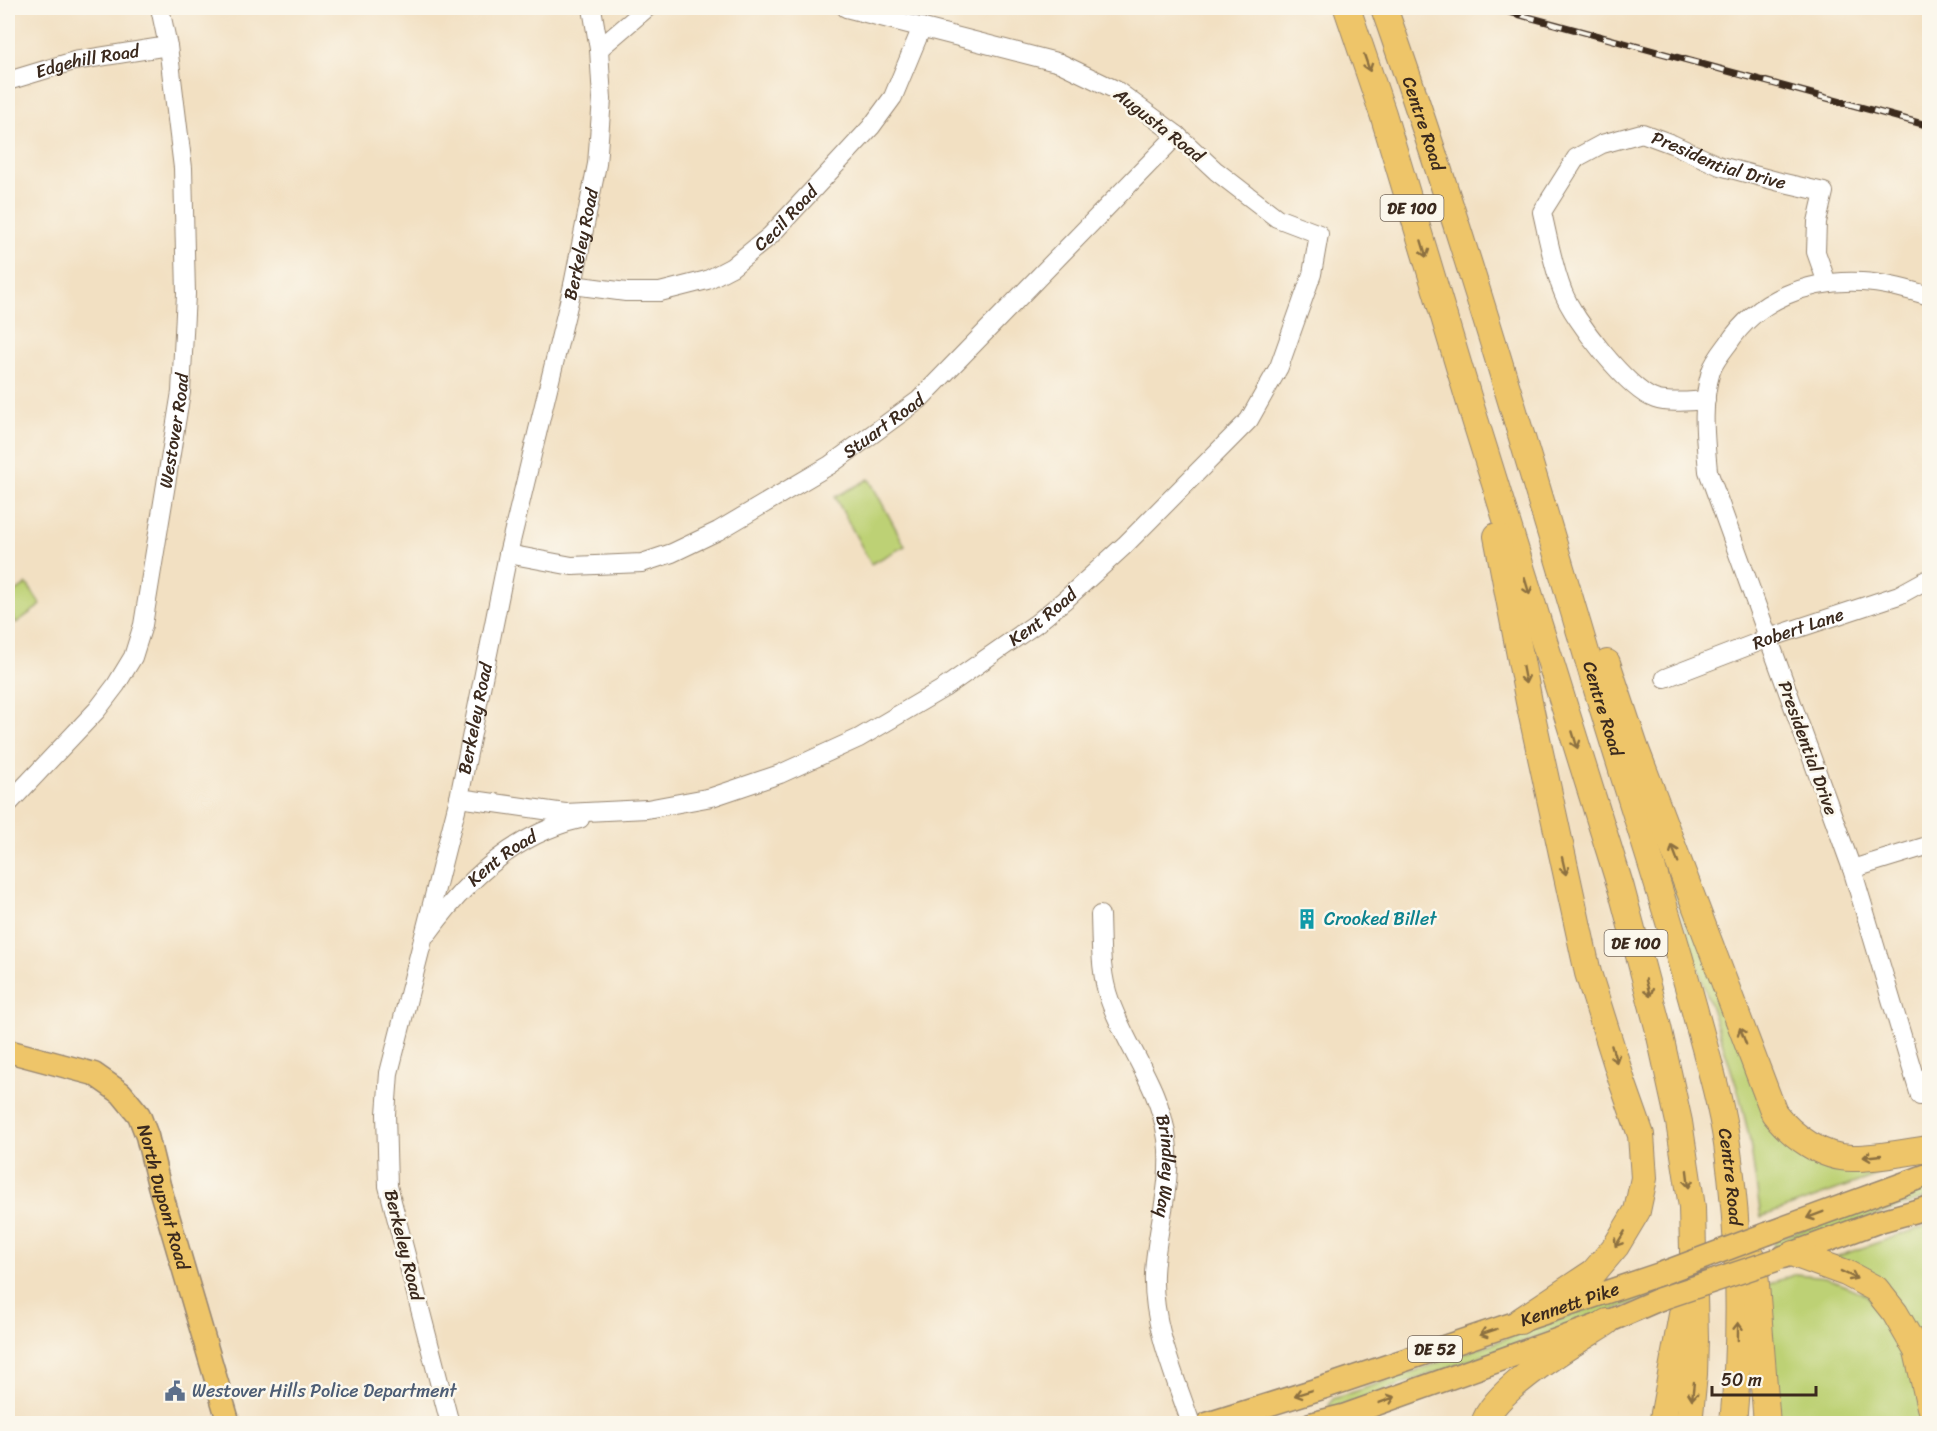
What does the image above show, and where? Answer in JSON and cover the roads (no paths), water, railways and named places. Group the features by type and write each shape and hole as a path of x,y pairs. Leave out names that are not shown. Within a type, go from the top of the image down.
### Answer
{"highway":[{"name":"Centre Road","path":"1347,8 1383,114 1472,410 1618,877 1655,1015 1683,1145 1692,1207 1694,1374 1689,1424"},
{"name":"Centre Road","path":"1384,8 1488,329 1681,960 1718,1094 1727,1142 1734,1204 1739,1307 1738,1372 1733,1424"},
{"path":"1488,329 1525,416 1635,747 1774,1113 1798,1138 1834,1155 1852,1158 1929,1149"},
{"path":"1472,410 1562,860 1588,973 1641,1135 1644,1178 1637,1211 1616,1246 1594,1272 1520,1321"},
{"path":"1681,960 1704,1013 1730,1097 1742,1146 1749,1197 1767,1424"},
{"path":"1662,1424 1694,1248"},
{"path":"1785,1257 1846,1273 1876,1289 1895,1313 1917,1352 1929,1407"},
{"path":"1484,1424 1502,1395 1606,1322"}],"main road":[{"name":"North Dupont Road","path":"8,1051 94,1074 121,1093 139,1114 229,1424"},
{"name":"Kennett Pike","path":"1207,1424 1325,1387 1663,1273 1929,1174"},
{"name":"Kennett Pike","path":"1311,1424 1344,1416 1606,1322 1660,1299 1785,1257 1880,1221 1929,1208"}],"street":[{"name":"Westover Road","path":"8,804 90,718 116,685 133,657 143,625 181,392 186,294 183,168 168,46 160,8"},
{"name":"Berkeley Road","path":"450,1424 388,1186 386,1114 389,1073 459,798 508,554 573,285 597,164 602,99 599,49 592,8"},
{"path":"599,49 647,8"},
{"name":"Augusta Road","path":"846,8 1060,63 1116,90 1177,135 1216,171 1277,218 1319,234"},
{"name":"Cecil Road","path":"573,285 626,292 660,292 707,280 732,267 770,237 871,127 893,97 922,27"},
{"name":"Edgehill Road","path":"8,81 74,61 168,46"},
{"name":"Presidential Drive","path":"1706,400 1653,399 1626,379 1586,332 1563,294 1542,212 1576,158 1602,144 1642,134 1672,144 1720,166 1824,192 1817,222 1816,252 1827,283"},
{"name":"Stuart Road","path":"508,554 572,566 642,563 672,554 718,531 830,465 919,400 1177,135"},
{"name":"Kent Road","path":"459,798 565,813 647,809 712,797 780,774 859,738 944,688 1036,623 1067,598 1125,545 1249,420 1279,367 1312,274 1319,234"},
{"name":"Presidential Drive","path":"1920,1096 1852,870 1708,471 1703,419 1711,369 1739,326 1779,297 1820,283 1863,282 1929,296"},
{"name":"Robert Lane","path":"1665,678 1769,638 1899,595 1929,578"},
{"name":"Kent Road","path":"423,940 460,892 489,865 524,840 558,824 608,812"},
{"path":"1852,870 1929,845"},
{"name":"Brindley Way","path":"1100,915 1101,957 1109,999 1152,1085 1164,1122 1168,1158 1167,1182 1155,1260 1154,1291 1161,1332 1191,1424"}],"railway":[{"path":"1495,8 1930,126"}],"place":[{"name":"Crooked Billet","path":"1307,919"},
{"name":"Westover Hills Police Department","path":"175,1391"}]}
